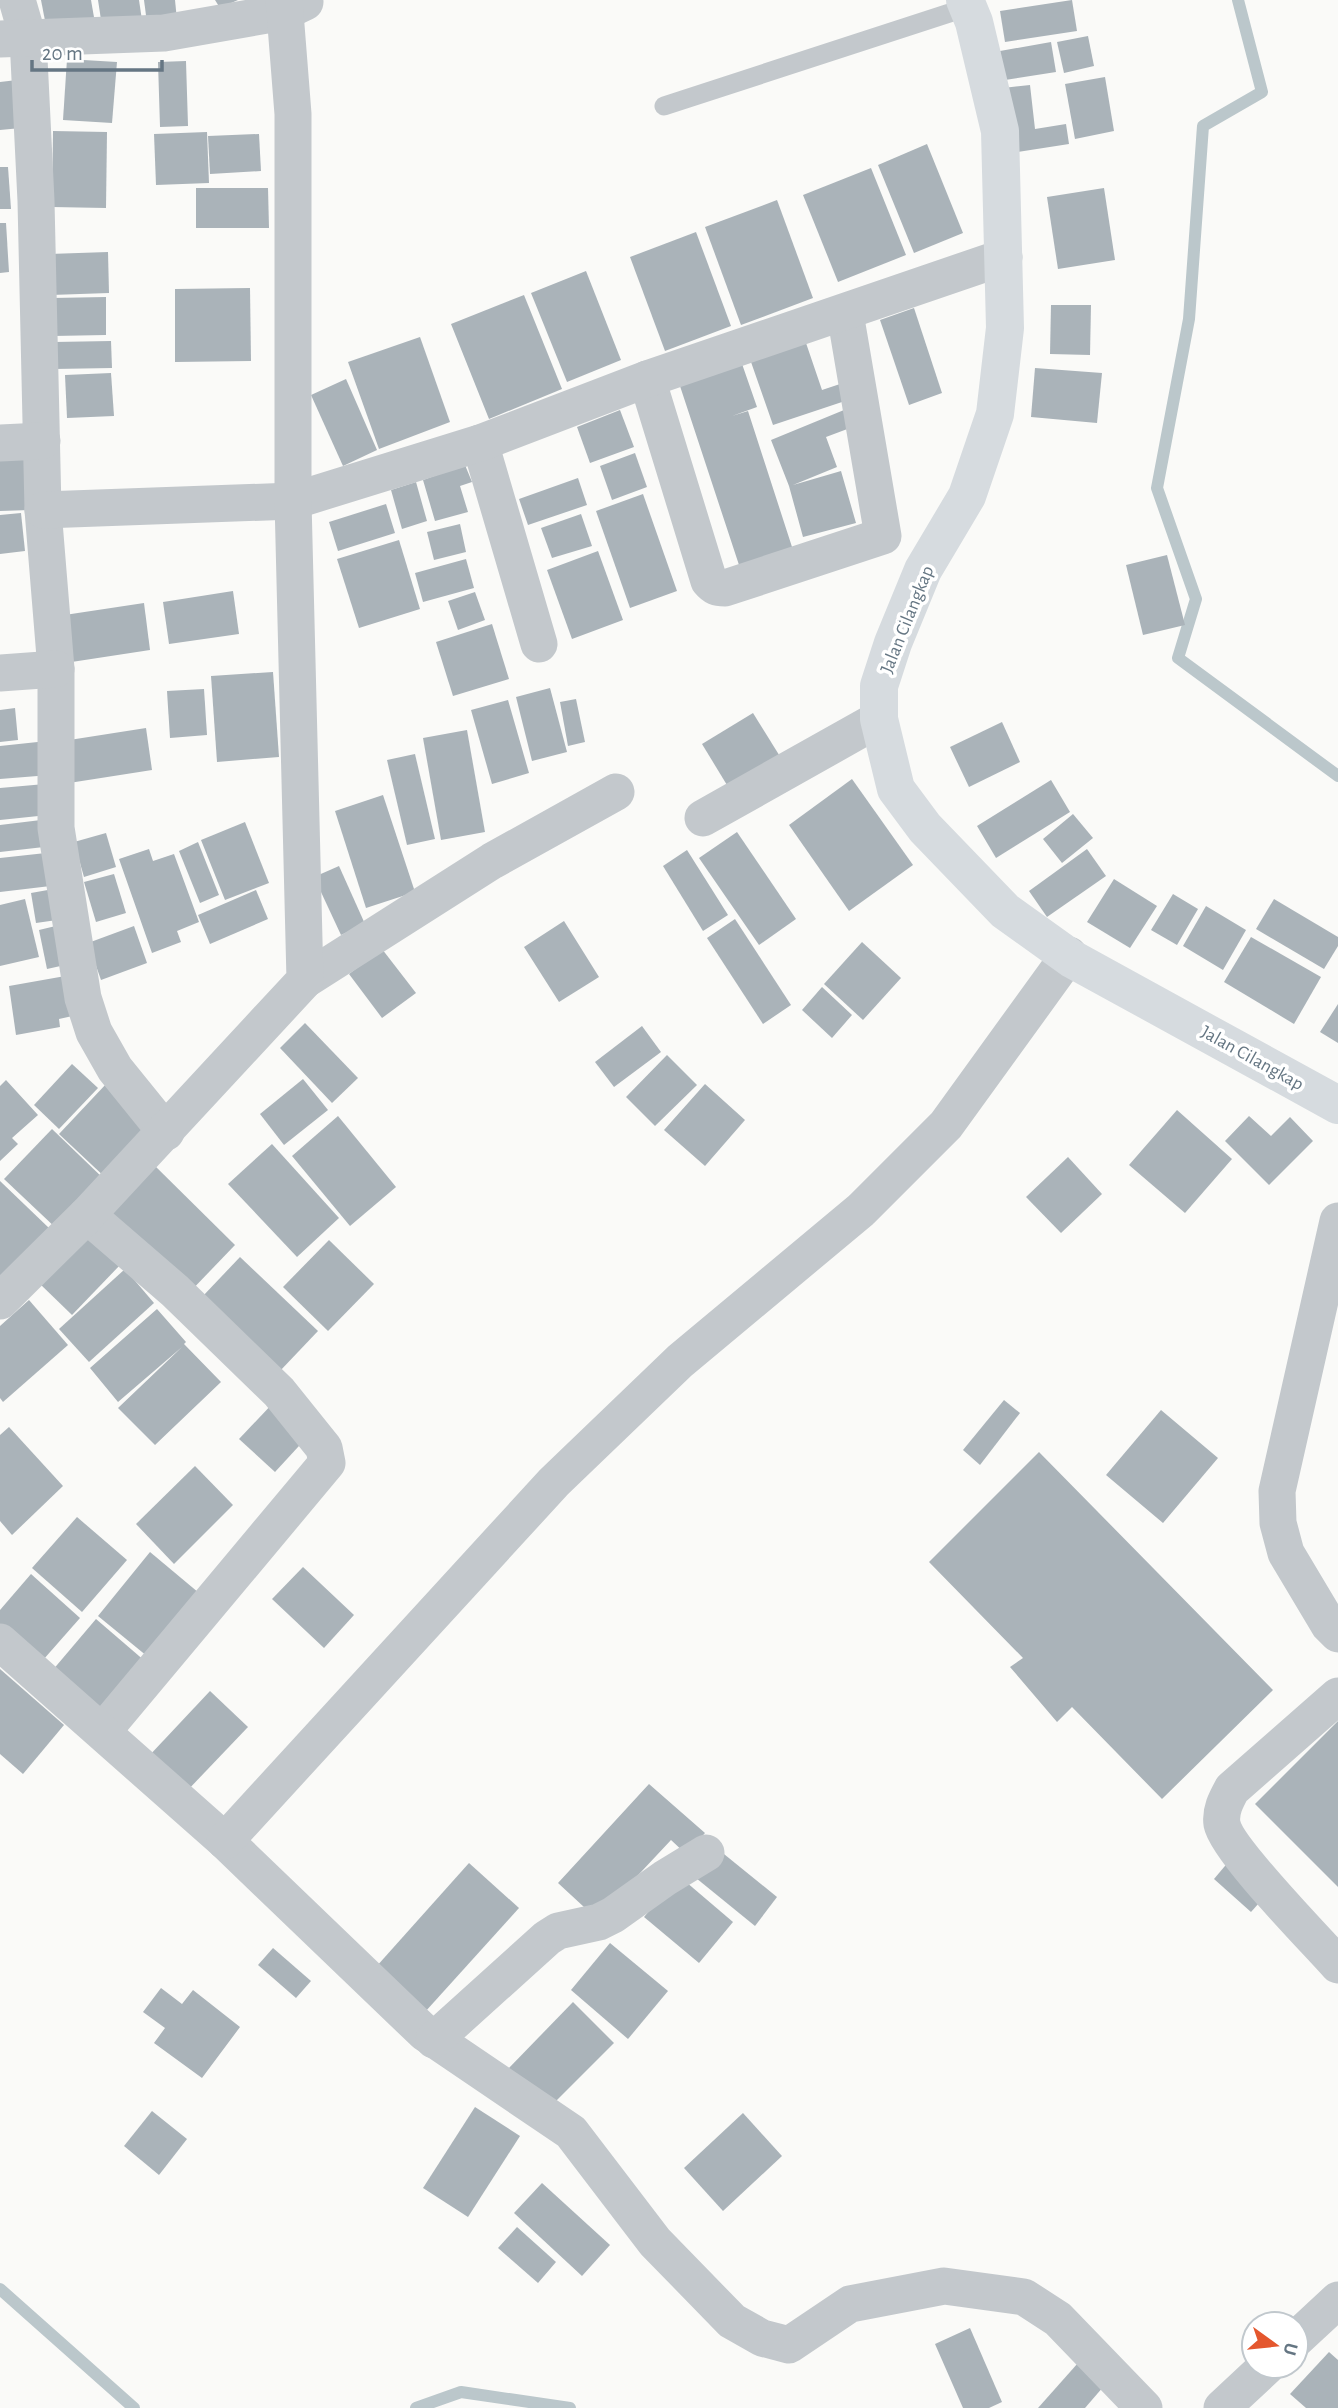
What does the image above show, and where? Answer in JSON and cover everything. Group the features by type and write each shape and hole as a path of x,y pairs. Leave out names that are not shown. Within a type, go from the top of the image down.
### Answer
{"street":[{"path":"17,0 14,38 36,201 43,510 56,670 56,828 83,998 94,1032 115,1069 166,1132"},
{"name":"Jalan Cilangkap","path":"967,3 1000,131 1005,328 995,414 967,496 923,570 893,643 879,686 880,719 896,789 925,828 1006,911 1069,955 1338,1105"},
{"path":"14,38 164,33 292,4 293,501 305,980"},
{"path":"43,510 293,501 480,443 647,379 1004,257"},
{"path":"647,379 709,581 713,585 725,588 883,536 845,313"},
{"path":"0,443 42,441"},
{"path":"480,443 539,644"},
{"path":"0,673 56,670"},
{"path":"703,818 880,719"},
{"path":"0,1301 166,1132 305,980 492,861 616,792"},
{"path":"225,1841 554,1482 680,1361 861,1210 946,1125 1069,955"},
{"path":"87,1215 175,1291 279,1392 324,1448 327,1463 103,1731"},
{"path":"1335,1625 1286,1553 1278,1523 1277,1491 1338,1221"},
{"path":"0,1642 225,1841 434,2040 571,2132 655,2242 732,2321 762,2338 789,2345 850,2304 944,2286 1024,2297 1058,2319 1144,2408"},
{"path":"1338,1696 1232,1788 1224,1804 1222,1826 1240,1856 1338,1965"},
{"path":"434,2040 547,1938 558,1931 598,1922 614,1915 665,1878 706,1853"},
{"path":"1310,2326 1338,2300"},
{"path":"1222,2408 1252,2380"}],"lane":[{"path":"664,106 967,3"}],"building":[{"path":"41,0 91,0 95,23 47,31"},
{"path":"98,0 139,0 143,27 103,33"},
{"path":"144,0 175,0 177,20 147,23"},
{"path":"215,0 238,0 220,8"},
{"path":"1072,0 1077,31 1005,42 1000,11"},
{"path":"1088,36 1094,66 1064,73 1057,42"},
{"path":"1051,42 1056,72 1005,80 1000,51"},
{"path":"67,59 117,62 112,123 63,120"},
{"path":"186,61 188,126 160,127 158,62"},
{"path":"1105,77 1114,131 1075,139 1065,84"},
{"path":"17,80 21,128 0,130 0,82"},
{"path":"1030,85 1035,129 1066,124 1069,144 1011,153 1003,88"},
{"path":"53,131 107,132 106,208 52,207"},
{"path":"207,132 209,183 156,185 154,134"},
{"path":"259,134 261,171 210,174 208,136"},
{"path":"927,144 963,233 914,253 878,165"},
{"path":"0,167 8,167 11,209 0,209"},
{"path":"871,168 906,255 838,282 803,195"},
{"path":"196,188 268,188 269,228 196,228"},
{"path":"1104,188 1115,260 1058,269 1047,197"},
{"path":"777,200 813,298 741,325 705,227"},
{"path":"0,223 6,223 9,272 0,273"},
{"path":"696,232 731,326 665,351 630,257"},
{"path":"108,252 109,293 51,295 49,254"},
{"path":"586,271 621,360 567,382 531,293"},
{"path":"250,288 251,361 175,362 175,289"},
{"path":"524,295 562,389 489,419 451,324"},
{"path":"106,297 106,335 53,336 52,298"},
{"path":"1051,305 1091,305 1090,355 1050,354"},
{"path":"914,308 942,393 909,405 880,320"},
{"path":"420,337 450,422 379,449 348,362"},
{"path":"111,341 112,368 54,369 54,342"},
{"path":"806,343 822,390 840,384 845,401 773,425 751,362"},
{"path":"741,361 757,407 732,416 748,411 793,550 740,568 679,383"},
{"path":"1035,368 1102,373 1097,423 1031,417"},
{"path":"111,373 114,416 67,418 65,375"},
{"path":"346,379 377,450 343,466 311,395"},
{"path":"620,410 634,447 590,463 577,427"},
{"path":"844,410 850,428 826,437 837,467 793,485 841,471 856,523 803,537 789,486 771,440"},
{"path":"29,453 30,510 0,511 0,454"},
{"path":"635,453 647,487 612,500 600,466"},
{"path":"465,465 472,482 460,486 468,512 435,521 423,480"},
{"path":"578,478 587,505 528,525 519,499"},
{"path":"416,482 427,521 402,529 391,490"},
{"path":"643,494 677,591 630,608 596,511"},
{"path":"386,504 395,533 338,551 329,522"},
{"path":"21,513 25,551 0,554 0,515"},
{"path":"581,514 592,546 552,558 541,528"},
{"path":"460,524 466,552 434,560 427,532"},
{"path":"399,540 420,609 359,628 337,559"},
{"path":"598,551 623,620 572,639 547,570"},
{"path":"1167,555 1185,625 1143,635 1126,565"},
{"path":"466,559 474,588 423,602 415,573"},
{"path":"233,591 239,634 169,644 163,602"},
{"path":"475,592 485,620 458,630 448,601"},
{"path":"144,603 150,650 65,663 58,616"},
{"path":"492,624 509,679 453,696 436,642"},
{"path":"273,672 279,757 217,762 211,676"},
{"path":"550,688 567,752 532,761 516,697"},
{"path":"204,689 207,735 170,738 167,691"},
{"path":"576,699 585,742 568,746 560,702"},
{"path":"508,700 529,773 492,784 471,710"},
{"path":"15,708 18,740 0,742 0,710"},
{"path":"753,713 781,758 730,790 702,744"},
{"path":"1002,722 1020,762 969,787 950,747"},
{"path":"146,728 152,770 69,783 63,741"},
{"path":"467,730 485,832 441,840 423,738"},
{"path":"47,741 50,775 0,779 0,746"},
{"path":"415,754 435,839 407,845 387,760"},
{"path":"852,779 913,865 849,911 789,825"},
{"path":"1051,780 1070,812 996,858 977,826"},
{"path":"45,784 48,815 0,820 0,788"},
{"path":"383,795 415,892 366,908 335,811"},
{"path":"1073,814 1093,838 1062,863 1043,839"},
{"path":"41,820 44,847 0,852 0,825"},
{"path":"245,822 269,883 225,900 201,840"},
{"path":"737,832 796,919 759,945 699,858"},
{"path":"106,833 116,867 84,877 74,842"},
{"path":"198,842 219,895 200,903 179,851"},
{"path":"149,849 153,861 174,854 199,922 177,931 181,942 152,953 119,859"},
{"path":"1087,849 1106,876 1047,917 1029,891"},
{"path":"687,850 728,915 703,931 663,866"},
{"path":"55,852 59,885 0,892 0,858"},
{"path":"339,866 365,924 341,935 314,877"},
{"path":"114,874 126,913 96,922 84,882"},
{"path":"1114,879 1157,906 1130,948 1087,922"},
{"path":"59,888 64,919 36,923 31,893"},
{"path":"256,890 268,919 210,944 198,915"},
{"path":"1173,894 1198,909 1177,945 1151,930"},
{"path":"25,899 39,957 0,966 0,905"},
{"path":"1274,899 1338,937 1338,946 1324,969 1256,929"},
{"path":"1206,906 1246,930 1223,970 1183,946"},
{"path":"735,919 791,1005 763,1024 707,938"},
{"path":"564,921 599,977 559,1002 524,947"},
{"path":"64,924 74,963 47,969 39,930"},
{"path":"134,926 147,963 101,980 88,943"},
{"path":"1251,937 1321,977 1294,1024 1224,982"},
{"path":"862,942 901,978 863,1020 824,984"},
{"path":"382,949 416,993 382,1018 349,974"},
{"path":"71,975 77,1015 59,1019 60,1027 16,1035 9,986"},
{"path":"822,987 852,1015 832,1038 802,1010"},
{"path":"1338,1004 1338,1043 1320,1032"},
{"path":"305,1023 358,1078 332,1103 280,1048"},
{"path":"642,1026 661,1052 614,1087 595,1062"},
{"path":"667,1055 697,1085 655,1126 626,1097"},
{"path":"72,1064 98,1088 59,1129 34,1105"},
{"path":"303,1079 328,1110 284,1145 260,1114"},
{"path":"6,1080 38,1115 12,1138 18,1144 0,1161 0,1086"},
{"path":"107,1083 155,1130 108,1180 59,1134"},
{"path":"705,1084 745,1120 705,1166 664,1130"},
{"path":"1177,1110 1232,1159 1185,1213 1129,1165"},
{"path":"338,1116 396,1187 350,1226 292,1156"},
{"path":"1249,1116 1271,1136 1290,1117 1313,1141 1269,1185 1225,1141"},
{"path":"52,1129 105,1180 58,1230 4,1179"},
{"path":"272,1144 339,1218 297,1257 228,1184"},
{"path":"1068,1157 1102,1194 1061,1233 1026,1197"},
{"path":"150,1161 235,1245 186,1296 100,1212"},
{"path":"0,1181 50,1229 0,1283"},
{"path":"87,1230 121,1264 72,1315 38,1282"},
{"path":"329,1240 374,1284 328,1331 283,1287"},
{"path":"240,1257 318,1331 279,1372 202,1297"},
{"path":"125,1269 154,1303 89,1362 59,1329"},
{"path":"29,1300 68,1345 3,1402 0,1398 0,1326"},
{"path":"157,1309 186,1342 184,1344 221,1382 155,1445 118,1408 182,1347 118,1402 90,1368"},
{"path":"1004,1400 1020,1413 980,1465 963,1450"},
{"path":"275,1401 310,1434 275,1472 239,1439"},
{"path":"1161,1410 1218,1458 1163,1523 1106,1475"},
{"path":"9,1427 63,1486 12,1535 0,1521 0,1435"},
{"path":"1039,1452 1273,1690 1162,1799 1072,1707 1057,1722 1010,1667 1023,1658 929,1562"},
{"path":"195,1466 233,1505 174,1564 136,1524"},
{"path":"77,1517 127,1560 82,1612 32,1568"},
{"path":"150,1552 205,1598 153,1661 98,1616"},
{"path":"303,1567 354,1615 324,1648 272,1599"},
{"path":"31,1574 80,1618 36,1668 0,1636 0,1610"},
{"path":"96,1619 146,1662 96,1720 46,1678"},
{"path":"0,1669 64,1725 23,1774 0,1754"},
{"path":"210,1691 248,1727 185,1793 148,1757"},
{"path":"1338,1721 1338,1887 1255,1804"},
{"path":"649,1784 705,1833 686,1854 671,1840 597,1919 558,1883"},
{"path":"719,1850 777,1897 755,1926 696,1878"},
{"path":"1230,1860 1267,1894 1251,1912 1214,1879"},
{"path":"469,1863 519,1908 425,2012 376,1967"},
{"path":"679,1876 733,1922 699,1963 644,1917"},
{"path":"610,1943 668,1991 628,2039 571,1990"},
{"path":"273,1948 311,1981 296,1998 258,1965"},
{"path":"161,1988 182,2004 193,1990 240,2027 202,2078 154,2043 165,2028 143,2012"},
{"path":"573,2002 614,2043 547,2110 507,2070"},
{"path":"475,2107 520,2136 468,2217 423,2188"},
{"path":"152,2111 187,2139 159,2175 124,2146"},
{"path":"743,2113 782,2156 723,2211 684,2168"},
{"path":"542,2183 610,2245 582,2276 514,2213"},
{"path":"517,2227 556,2262 538,2283 498,2248"},
{"path":"970,2328 1002,2402 989,2408 963,2408 935,2344"},
{"path":"1329,2352 1338,2360 1338,2408 1306,2408 1290,2394 1303,2380 1310,2380 1310,2372"},
{"path":"1078,2363 1104,2386 1085,2408 1038,2408"}],"waterway":[{"path":"1238,0 1262,92 1203,126 1189,319 1157,488 1196,599 1178,658 1338,776"},
{"path":"0,2289 134,2408"},
{"path":"416,2408 461,2392 570,2408"}]}
